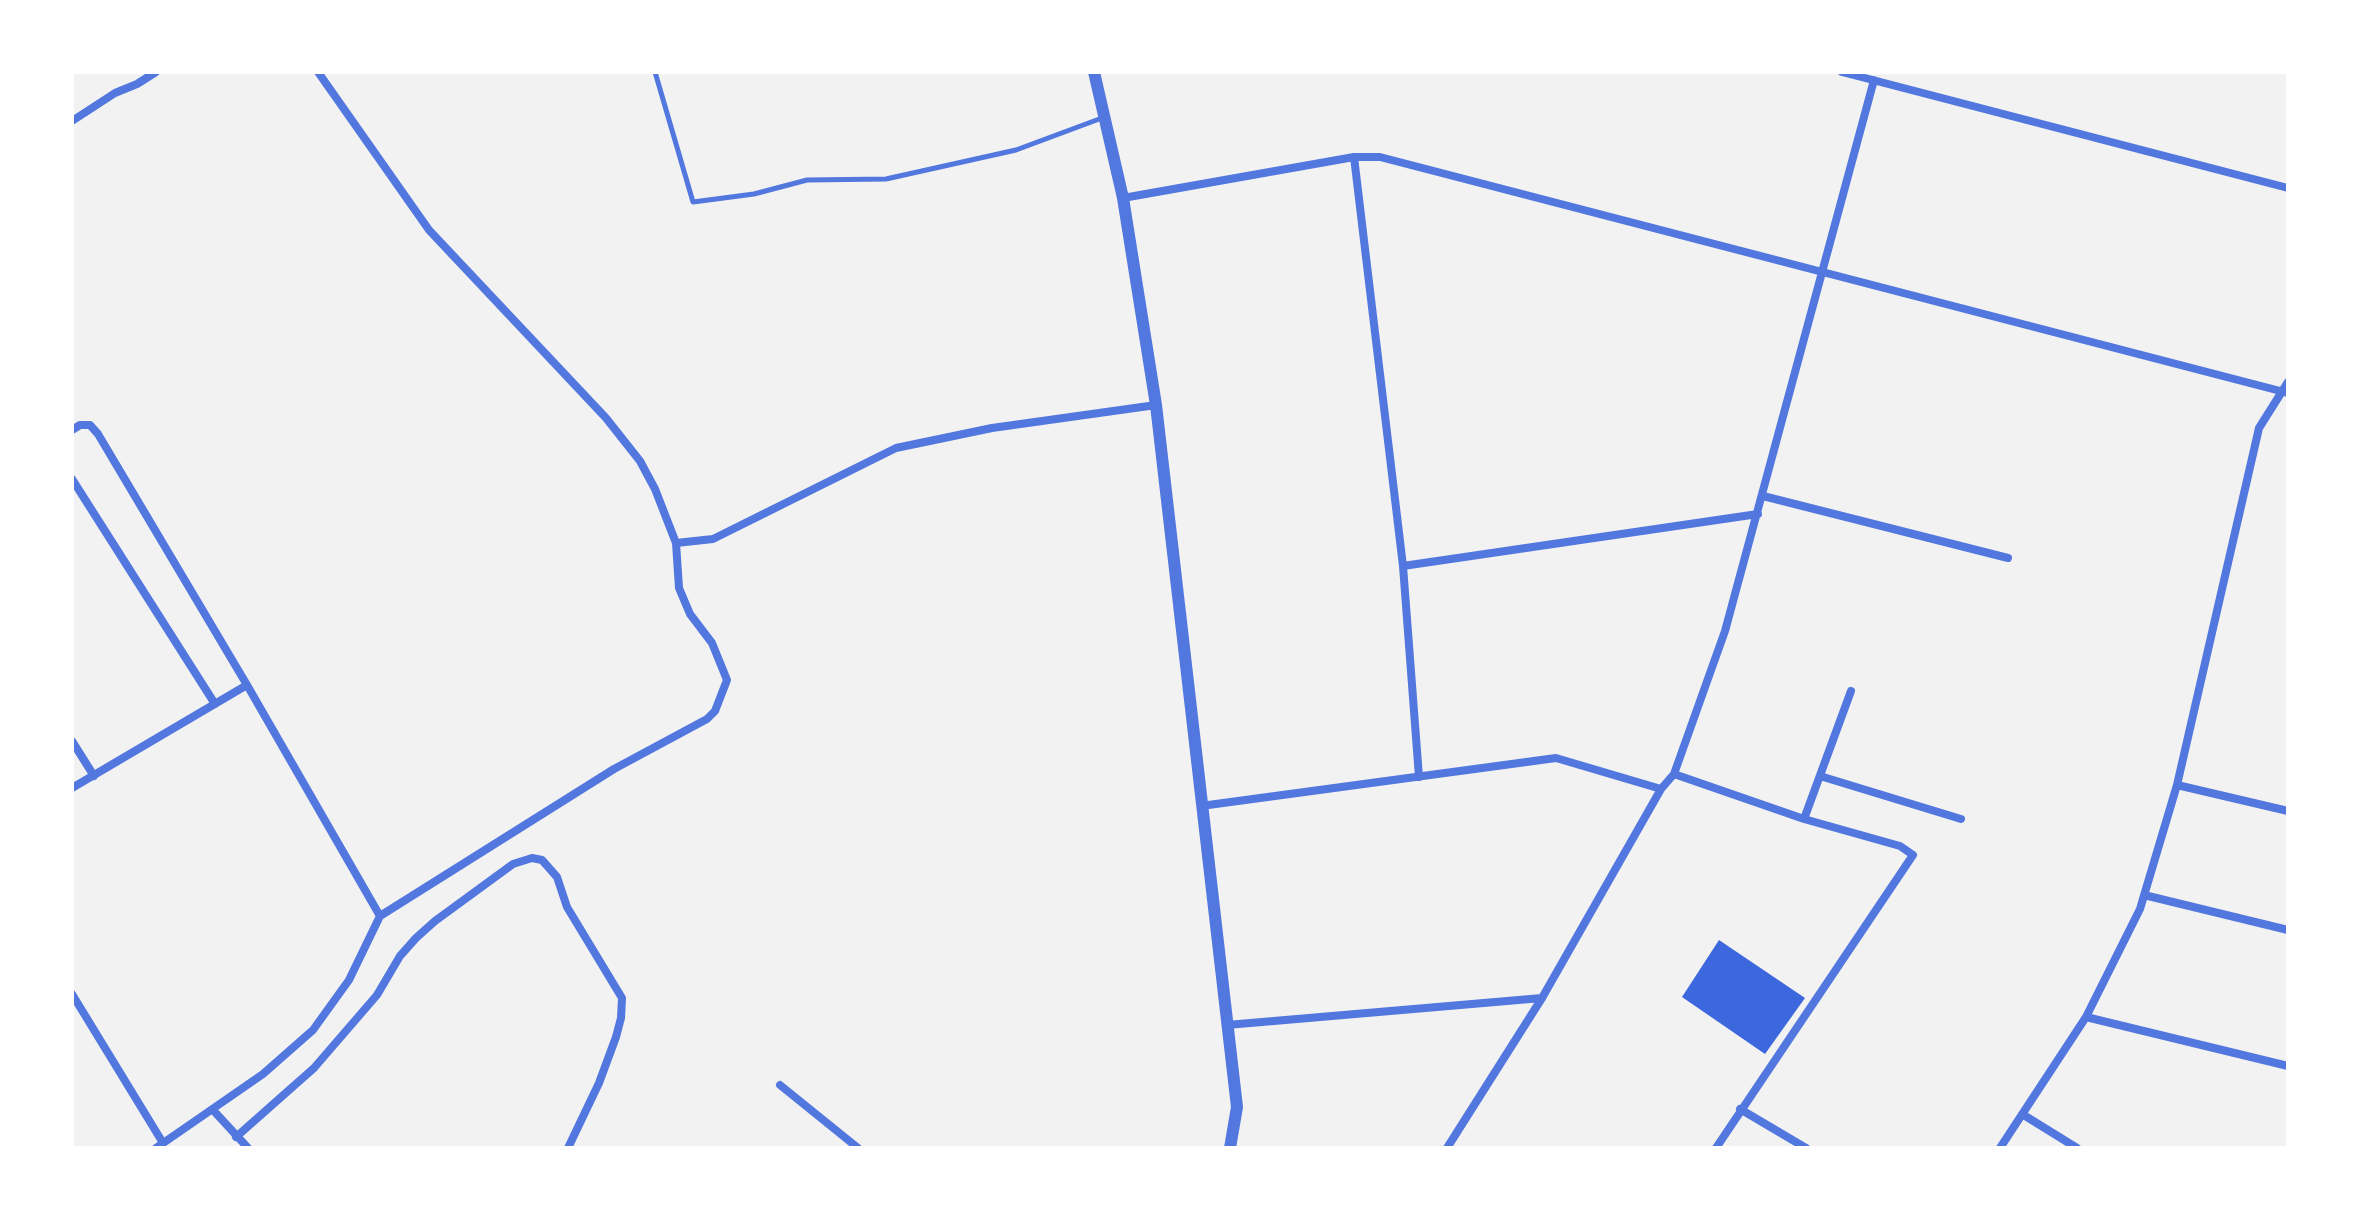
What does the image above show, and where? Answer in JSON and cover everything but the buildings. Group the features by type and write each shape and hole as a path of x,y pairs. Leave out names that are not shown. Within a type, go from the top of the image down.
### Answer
{"street":[{"path":"72,121 115,93 156,72"},
{"path":"72,994 159,1145 263,1074 313,1030 349,980 380,916 614,769 707,719 715,711 727,680 712,643 690,614 679,588 676,543 655,489 640,461 606,418 429,230 318,72"},
{"path":"1094,72 1123,198 1156,405 1237,1107 1230,1148"},
{"path":"1842,72 2288,188"},
{"path":"1447,1148 1542,998 1661,789 1674,774 1725,631 1874,80"},
{"path":"1123,198 1354,157 1380,157 2284,392"},
{"path":"1354,157 1403,566 1419,777"},
{"path":"2000,1148 2086,1017 2140,909 2177,785 2259,428 2288,382"},
{"path":"676,543 713,539 896,448 992,428 1156,405"},
{"path":"72,430 80,425 90,425 98,434 380,916"},
{"path":"72,479 215,704"},
{"path":"1763,496 2008,558"},
{"path":"1403,566 1758,514"},
{"path":"72,788 247,685"},
{"path":"1804,819 1851,691"},
{"path":"72,741 94,776"},
{"path":"1201,806 1556,758 1661,789"},
{"path":"1674,774 1804,819 1900,846 1913,855 1716,1148"},
{"path":"1820,776 1961,819"},
{"path":"2177,785 2288,811"},
{"path":"236,1137 314,1068 377,995 400,956 416,938 513,864 532,858 542,860 557,877 567,907 622,998 621,1018 603,1072 568,1148"},
{"path":"2144,895 2288,930"},
{"path":"1227,1025 1542,998"},
{"path":"2086,1017 2288,1066"},
{"path":"780,1085 858,1148"},
{"path":"1740,1109 1806,1148"},
{"path":"213,1110 248,1148"},
{"path":"2022,1114 2077,1148"}],"lane":[{"path":"655,72 693,202 754,194 807,180 886,179 1016,150 1103,118"}]}
